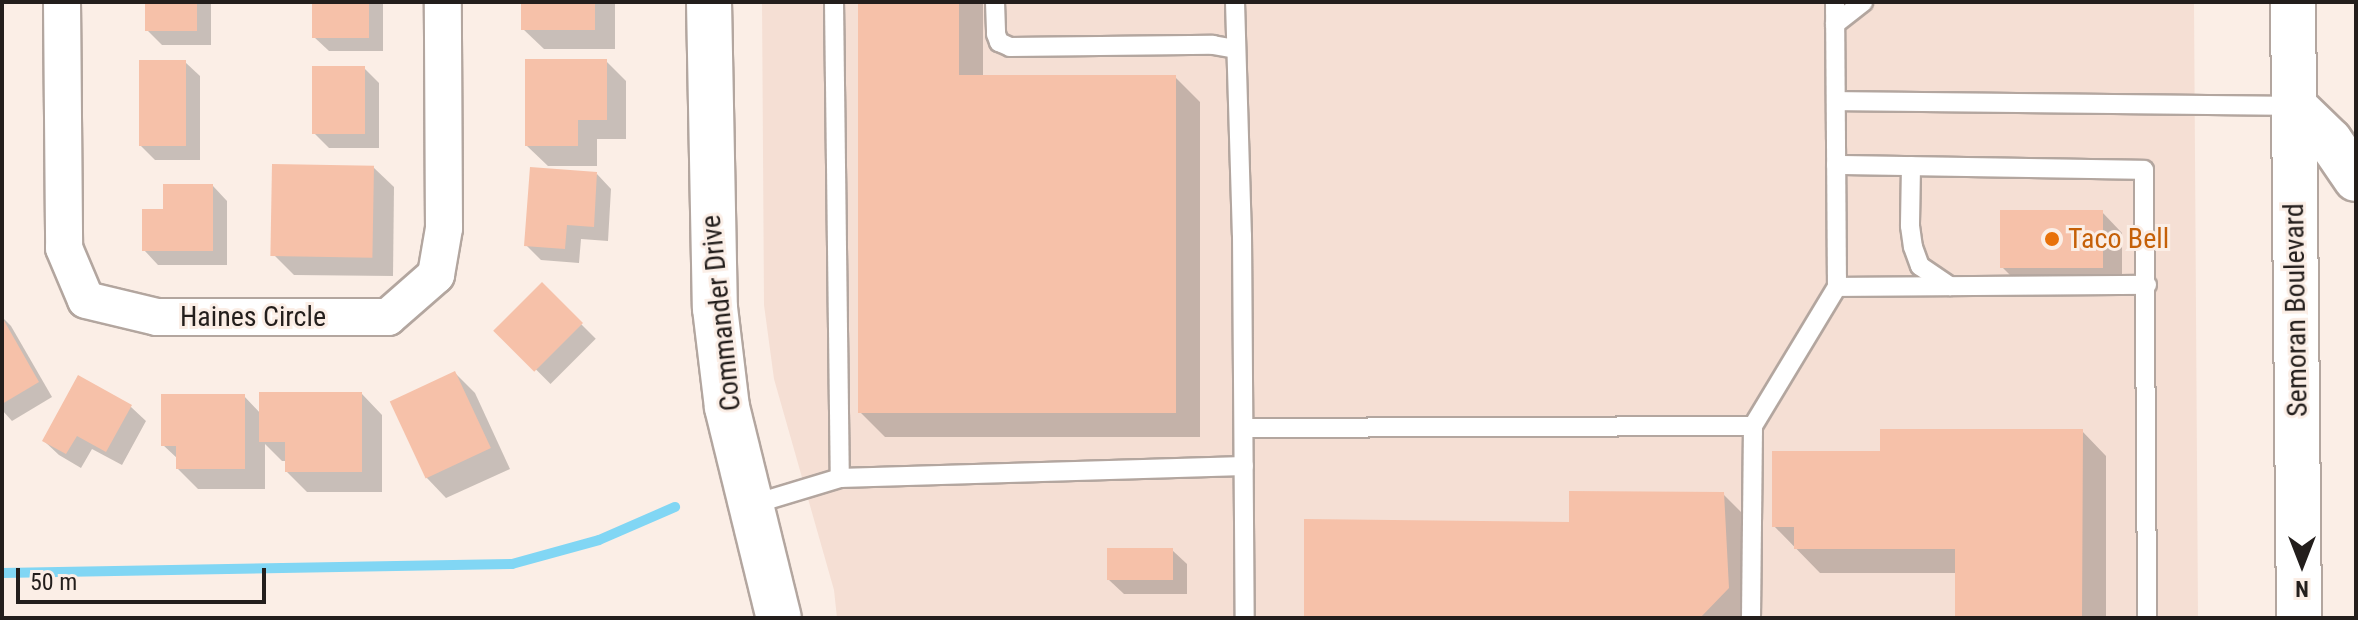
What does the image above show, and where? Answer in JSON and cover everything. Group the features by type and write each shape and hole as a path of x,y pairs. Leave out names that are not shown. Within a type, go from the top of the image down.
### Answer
{"main road":[{"name":"Commander Drive","path":"709,2 715,308 727,407 754,504 779,618"},
{"name":"Semoran Boulevard","path":"2293,2 2299,618"},
{"path":"2294,106 2330,141 2356,179"}],"street":[{"name":"Haines Circle","path":"62,2 64,248 86,300 157,317 388,317 436,275 444,228 443,2"}],"lane":[{"path":"834,2 840,478"},
{"path":"995,2 996,34 999,42 1010,47 1213,45 1236,49"},
{"path":"1235,2 1245,618"},
{"path":"1751,618 1753,426 1837,287 1835,2"},
{"path":"1835,24 1863,2"},
{"path":"1836,101 2294,106"},
{"path":"1836,165 2144,170 2147,618"},
{"path":"1911,166 1910,226 1913,247 1920,266 1950,286"},
{"path":"1837,287 2147,285"},
{"path":"1244,428 1753,426"},
{"path":"754,504 840,478 1244,466"}],"shaded area":[{"path":"762,2 2194,2 2198,618 837,618 834,590 774,379 764,305"}],"building":[{"path":"145,2 197,2 197,31 145,31"},
{"path":"312,2 369,2 369,38 312,38"},
{"path":"521,2 595,2 595,30 521,30"},
{"path":"858,2 959,2 959,75 1176,75 1176,413 858,413"},
{"path":"525,59 607,59 607,120 578,120 578,146 525,146"},
{"path":"139,60 186,60 186,146 139,146"},
{"path":"312,66 365,66 365,134 312,134"},
{"path":"272,164 374,166 372,258 270,256"},
{"path":"530,167 597,172 594,227 567,225 565,249 524,246"},
{"path":"163,184 213,184 213,251 142,251 142,209 163,209"},
{"name":"Taco Bell","path":"2000,210 2103,210 2103,268 2000,268"},
{"path":"542,282 583,323 534,372 493,331"},
{"path":"2,317 39,382 2,404"},
{"path":"455,371 491,448 426,478 390,401"},
{"path":"78,375 132,405 106,452 77,436 66,454 42,441"},
{"path":"259,392 362,392 362,472 285,472 285,442 259,442"},
{"path":"161,394 245,394 245,469 176,469 176,446 161,446"},
{"path":"1880,429 2083,429 2082,618 1955,618 1955,549 1794,549 1794,527 1772,527 1772,451 1880,451"},
{"path":"1569,491 1724,492 1729,588 1700,618 1304,618 1304,519 1569,522"},
{"path":"1107,548 1173,548 1173,580 1107,580"}],"waterway":[{"path":"2,573 512,564 599,540 675,507"}],"place":[{"name":"Taco Bell","path":"2052,239"}]}
